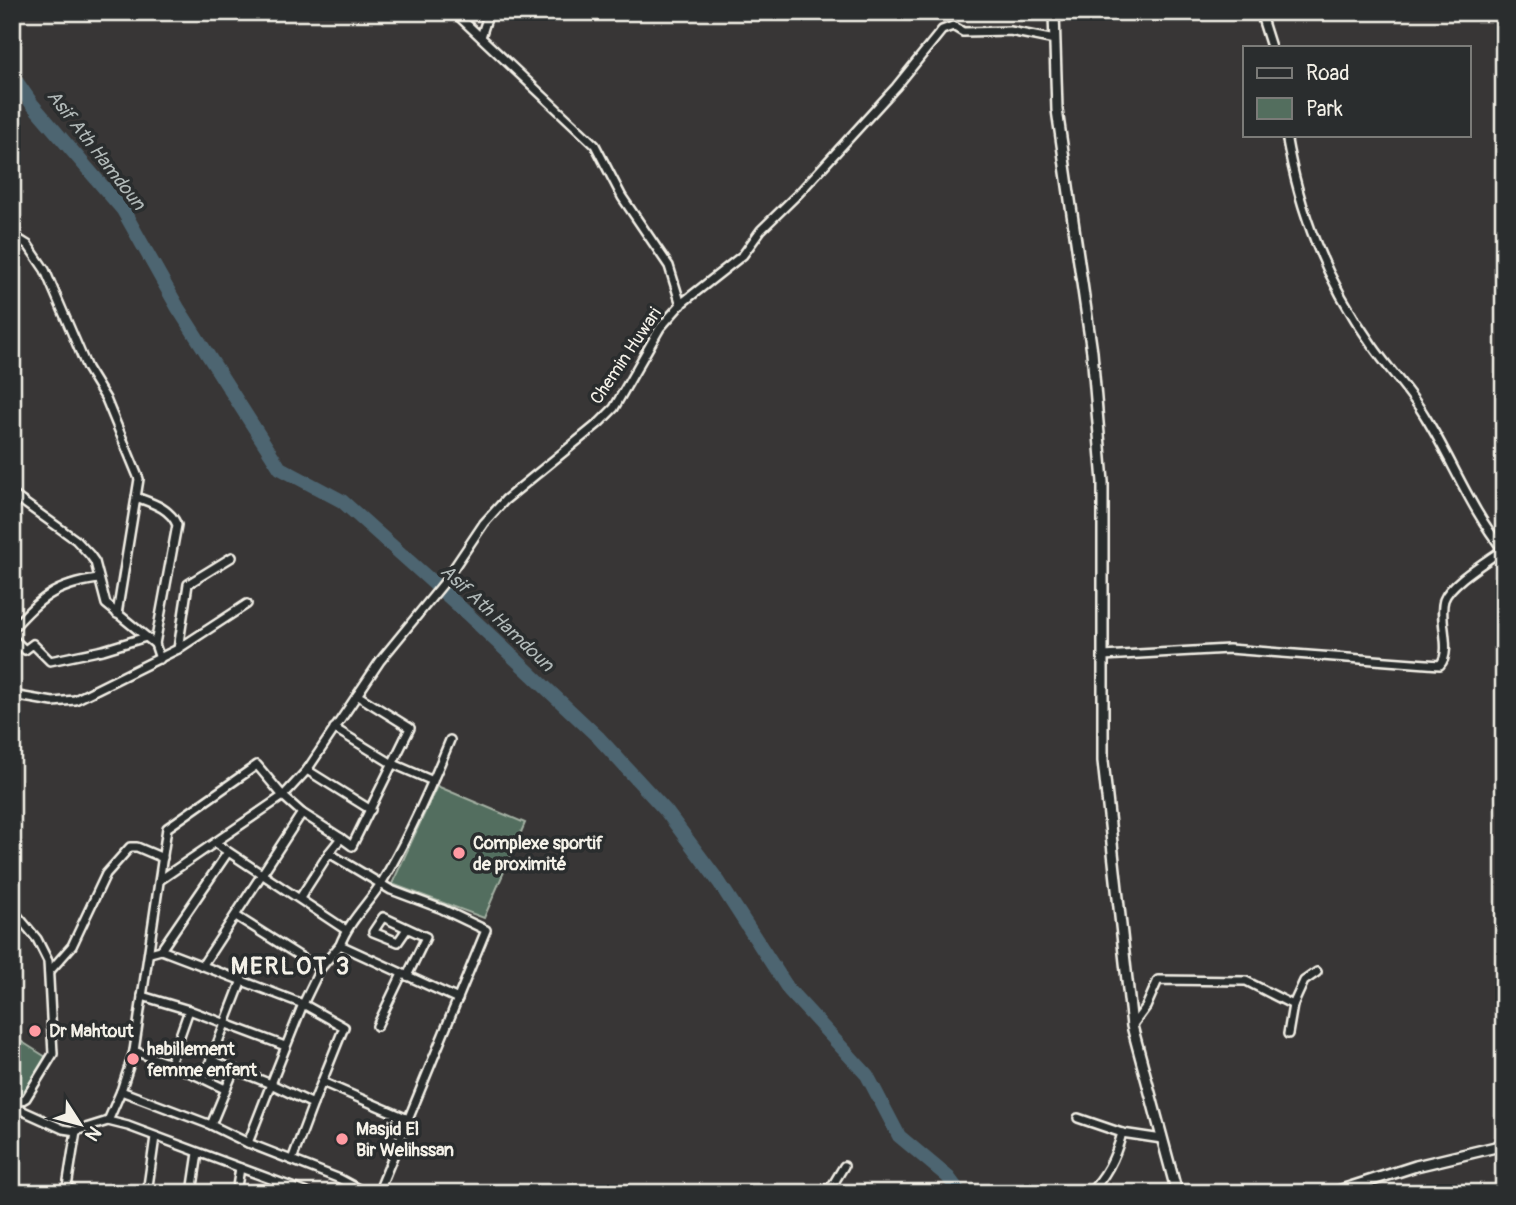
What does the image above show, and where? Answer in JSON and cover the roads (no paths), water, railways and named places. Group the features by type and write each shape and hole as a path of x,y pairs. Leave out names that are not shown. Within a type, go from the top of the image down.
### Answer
{"street":[{"path":"454,12 595,145 622,197 669,265 681,305"},
{"path":"481,37 489,12"},
{"path":"1054,12 1057,110 1092,352 1105,516 1103,761 1132,1026 1177,1193"},
{"path":"1260,12 1271,46"},
{"name":"Chemin Huwari","path":"160,880 283,796 307,770 380,660 449,576 484,523 505,500 599,424 614,408 660,328 681,305 743,255 761,230 799,193 896,87 942,30 953,26 963,32 1010,31 1055,40"},
{"path":"1103,656 1229,649 1440,666 1445,657 1444,599 1450,590 1503,550 1474,510 1425,415 1370,343 1320,257 1295,183 1286,136"},
{"path":"12,234 28,245 45,270 87,368 106,398 139,480 117,614"},
{"path":"12,494 76,540 95,562 106,604 155,645 160,659"},
{"path":"136,497 160,506 174,518 177,525 155,645"},
{"path":"178,649 188,584 232,557"},
{"path":"12,629 38,601 63,588 98,579"},
{"path":"12,695 53,702 75,700 178,649 247,604"},
{"path":"12,638 25,650 33,644 50,662 146,637"},
{"path":"108,1121 134,1051 167,828 257,765 283,796 302,813 352,846 410,728 357,695"},
{"path":"334,728 391,764 433,781"},
{"path":"248,1143 285,1046 320,969 340,945 346,930 380,884 412,828 450,740"},
{"path":"307,770 371,810"},
{"path":"202,967 302,813"},
{"path":"300,898 341,838"},
{"path":"215,843 346,930"},
{"path":"49,972 72,946 106,874 131,847 163,858"},
{"path":"161,950 228,852"},
{"path":"329,853 391,890 442,909 486,930 378,1193"},
{"path":"12,909 37,939 48,961 53,1054 26,1098 12,1106"},
{"path":"236,916 320,969"},
{"path":"377,1026 426,937 407,929"},
{"path":"340,945 458,999"},
{"path":"150,953 161,950 242,980 303,1004 344,1027 292,1160"},
{"path":"1288,1034 1293,1005 1304,981 1317,972"},
{"path":"1132,1026 1146,1007 1158,980 1165,979 1246,981 1293,1005"},
{"path":"202,1078 242,980"},
{"path":"142,996 189,1010 285,1046"},
{"path":"170,1064 189,1010"},
{"path":"134,1051 225,1089"},
{"path":"211,1060 313,1104"},
{"path":"211,1125 234,1070"},
{"path":"322,1082 408,1119"},
{"path":"121,1091 211,1125 248,1143 340,1179 366,1193"},
{"path":"12,1106 63,1129 76,1131 108,1121 308,1193"},
{"path":"1079,1118 1122,1133 1162,1139"},
{"path":"66,1193 76,1131"},
{"path":"1089,1193 1103,1178 1118,1150 1122,1133"},
{"path":"147,1193 155,1137"},
{"path":"1332,1193 1416,1166 1504,1145"},
{"path":"192,1193 198,1153"},
{"path":"818,1193 832,1186 844,1166"},
{"path":"236,1193 240,1168"}],"waterway":[{"name":"Asif Ath Hamdoun","path":"12,75 32,104 123,210 178,308 280,468 342,501 459,606 598,737 666,811 719,882 789,990 867,1075 899,1136 948,1177 960,1193"}],"place":[{"name":"Complexe sportif de proximité","path":"459,853"},
{"name":"Dr Mahtout","path":"35,1031"},
{"name":"habillement femme enfant","path":"133,1059"},
{"name":"Masjid El Bir Welihssan","path":"342,1139"}],"district":[{"name":"MERLOT 3","path":"291,966"}]}
